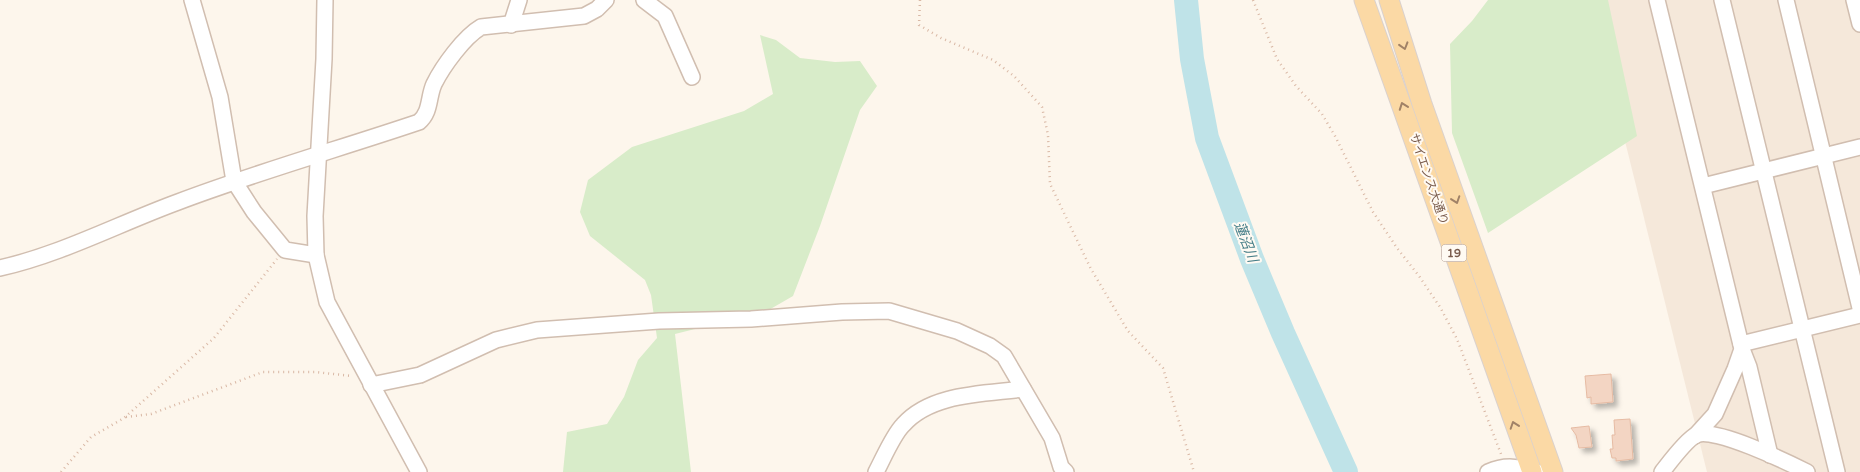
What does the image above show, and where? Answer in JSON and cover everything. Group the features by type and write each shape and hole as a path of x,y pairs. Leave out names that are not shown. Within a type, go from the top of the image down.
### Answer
{"main road":[{"name":"サイエンス大通り","path":"1364,0 1533,472"},
{"name":"サイエンス大通り","path":"1389,0 1422,104 1553,472"}],"street":[{"path":"192,0 220,97 234,181 254,212 284,250 316,255"},
{"path":"325,0 324,59 315,216 316,255 327,302 419,472"},
{"path":"511,25 519,0"},
{"path":"0,268 49,255 234,181 318,156 419,122 426,117 434,84 471,33 481,27 584,16 606,0"},
{"path":"644,0 665,16 692,77"},
{"path":"1657,0 1741,347 1749,367 1770,454"},
{"path":"1722,0 1837,472"},
{"path":"1786,0 1860,308"},
{"path":"1854,0 1860,24"},
{"path":"1702,186 1860,147"},
{"path":"370,382 420,375 496,340 537,330 659,321 751,319 842,312 889,311 957,331 990,346 1004,356 1052,438 1061,467 1066,472"},
{"path":"1741,347 1802,329 1860,315"},
{"path":"1662,472 1715,414 1735,369 1741,347"},
{"path":"876,472 902,425 925,407 961,397 1023,389"},
{"path":"1695,436 1703,433 1752,447 1808,472"},
{"path":"1488,472 1499,467 1506,467 1533,472"}],"path":[{"path":"920,0 919,25 941,38 994,60 1014,76 1042,107 1048,135 1050,184 1091,269 1128,331 1163,368 1194,472"},
{"path":"1253,0 1277,59 1296,86 1322,114 1373,212 1440,306 1458,339 1506,467"},
{"path":"61,472 91,437 124,418 214,338 284,250"},
{"path":"124,418 151,414 264,372 315,372 370,382"}],"shaded area":[{"path":"1590,0 1860,0 1860,472 1707,472"}],"green space":[{"path":"1488,0 1608,0 1637,136 1488,233 1452,133 1450,44 1472,21"},
{"path":"760,35 776,40 800,58 835,62 860,61 877,86 860,110 820,226 793,296 767,311 675,334 691,472 563,472 567,432 607,424 624,397 638,360 657,338 651,295 645,280 590,236 580,212 588,180 632,147 744,111 773,94"}],"building":[{"path":"1611,374 1613,402 1591,404 1591,397 1587,398 1585,376"},
{"path":"1630,419 1633,459 1616,461 1616,458 1612,458 1610,449 1613,449 1612,435 1615,435 1614,420"},
{"path":"1589,426 1592,447 1579,448 1576,435 1571,428"}],"waterway":[{"name":"蓮沼川","path":"1186,0 1192,59 1207,138 1252,259 1283,333 1346,472"}]}
